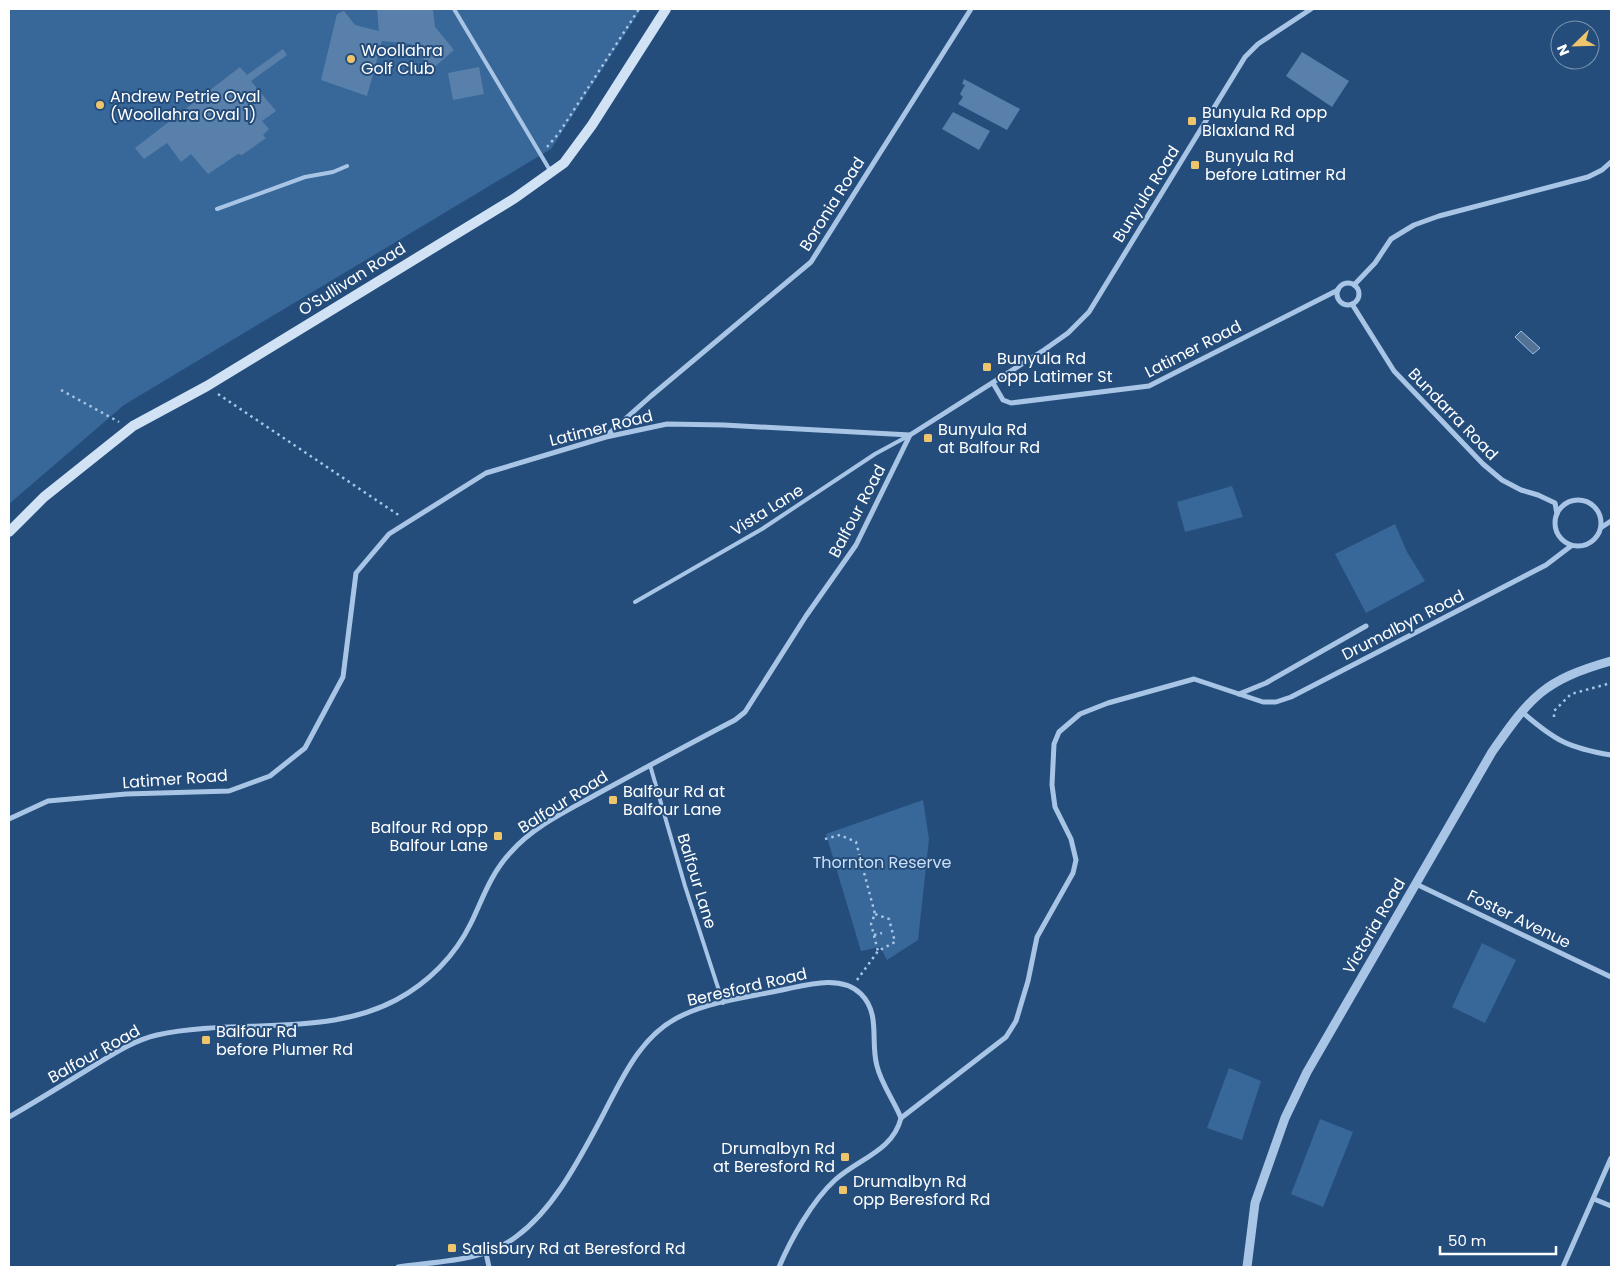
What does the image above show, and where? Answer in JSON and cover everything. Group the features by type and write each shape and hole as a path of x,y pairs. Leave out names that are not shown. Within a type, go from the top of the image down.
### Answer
{"main road":[{"name":"O'Sullivan Road","path":"9,532 44,497 131,428 206,386 515,198 564,163 592,125 666,9"}],"street":[{"name":"Boronia Road","path":"606,436 810,262 971,9"},
{"name":"Bunyula Road","path":"993,383 1068,333 1089,312 1246,57 1270,34 1311,9"},
{"path":"1354,285 1375,263 1391,239 1414,225 1439,216 1588,177 1602,170 1611,162"},
{"path":"1344,284 1354,285 1358,296 1352,304 1340,302 1337,294 1338,290 1344,284"},
{"name":"Latimer Road","path":"993,383 1003,400 1011,403 1149,386 1338,290"},
{"name":"Bundarra Road","path":"1352,304 1394,371 1483,464 1502,480 1520,490 1538,495 1555,503 1557,514"},
{"path":"910,435 993,383"},
{"name":"Latimer Road","path":"9,819 48,801 126,794 230,790 270,776 304,748 343,677 356,573 389,534 486,473 606,436 667,424 724,425 910,435"},
{"name":"Balfour Road","path":"9,1118 108,1058 147,1037 189,1030 346,1018 375,1011 420,986 447,960 470,924 479,900 494,872 532,832 650,765 735,720 752,704 806,616 856,545 910,435"},
{"path":"1602,527 1601,517 1597,508 1589,502 1580,500 1570,501 1562,506 1557,514 1555,524 1558,535 1571,546 1579,547 1594,541 1602,527 1611,521"},
{"name":"Drumalbyn Road","path":"778,1267 790,1242 823,1194 836,1179 888,1143 898,1130 901,1118 1006,1037 1016,1021 1028,981 1037,937 1073,873 1076,860 1071,839 1055,807 1052,763 1054,744 1059,732 1080,714 1108,703 1194,679 1263,702 1276,702 1291,697 1537,570 1571,546"},
{"name":"Drumalbyn Road","path":"1239,695 1266,683 1366,626"},
{"name":"Victoria Road","path":"1247,1267 1255,1203 1284,1118 1307,1072 1492,752 1520,711 1554,682 1584,669 1611,661"},
{"path":"1520,711 1554,738 1579,750 1611,755"},
{"name":"Foster Avenue","path":"1416,884 1611,977"},
{"name":"Beresford Road","path":"398,1267 486,1253 518,1236 548,1204 595,1131 625,1072 642,1048 661,1029 682,1015 723,1003 811,984 830,982 852,988"},
{"path":"852,988 861,994 873,1016 874,1056 877,1069 901,1118"},
{"path":"1563,1267 1611,1158"},
{"path":"1594,1199 1611,1206"},
{"path":"486,1253 489,1267"}],"lane":[{"path":"454,9 551,172"},
{"path":"217,209 305,177 333,172 347,166"},
{"name":"Vista Lane","path":"635,602 762,530 875,454 910,435"},
{"name":"Balfour Lane","path":"650,765 685,886 723,1003"}],"path":[{"path":"540,153 559,133 640,9"},
{"path":"206,386 408,521"},
{"path":"61,390 131,428"},
{"path":"1554,717 1554,711 1571,694 1611,683"},
{"path":"825,839 840,835 856,842 875,914 870,924 878,951"},
{"path":"852,988 878,951 895,942 889,919 875,914"},
{"path":"874,935 882,932"}],"green space":[{"name":"Woollahra Golf Club","path":"9,9 641,9 551,149 124,405 9,504"},
{"path":"1232,486 1243,517 1185,532 1177,502"},
{"path":"1395,524 1407,552 1425,581 1366,613 1335,554"},
{"name":"Thornton Reserve","path":"923,800 929,839 918,940 887,960 880,947 861,951 826,834"},
{"path":"1482,943 1516,960 1485,1023 1452,1007"},
{"path":"1229,1068 1261,1081 1242,1140 1207,1128"},
{"path":"1320,1119 1353,1132 1323,1207 1291,1194"}],"shaded area":[{"path":"1521,331 1540,348 1533,354 1515,337"}],"building":[{"name":"Woollahra Golf Club","path":"377,9 433,9 435,27 454,50 432,69 411,44 382,41 367,96 321,80 337,14 344,11 355,25 379,31"},
{"path":"283,49 287,55 251,81 276,111 262,121 269,129 263,135 266,138 242,155 238,154 208,174 191,154 181,162 167,143 144,159 135,148 240,67 247,75"},
{"path":"1302,52 1349,81 1332,107 1286,76"},
{"path":"479,67 484,94 453,100 448,73"},
{"path":"964,79 1020,109 1007,130 958,104 963,97 960,94 965,85 962,84"},
{"path":"953,112 990,131 979,150 942,129"}],"place":[{"name":"Woollahra Golf Club","path":"351,59"},
{"name":"Andrew Petrie Oval (Woollahra Oval 1)","path":"100,105"},
{"name":"Bunyula Rd opp Blaxland Rd","path":"1192,121"},
{"name":"Bunyula Rd before Latimer Rd","path":"1195,165"},
{"name":"Bunyula Rd opp Latimer St","path":"987,367"},
{"name":"Bunyula Rd at Balfour Rd","path":"928,438"},
{"name":"Balfour Rd at Balfour Lane","path":"613,800"},
{"name":"Balfour Rd opp Balfour Lane","path":"498,836"},
{"name":"Balfour Rd before Plumer Rd","path":"206,1040"},
{"name":"Drumalbyn Rd at Beresford Rd","path":"845,1157"},
{"name":"Drumalbyn Rd opp Beresford Rd","path":"843,1190"},
{"name":"Salisbury Rd at Beresford Rd","path":"452,1248"}]}
